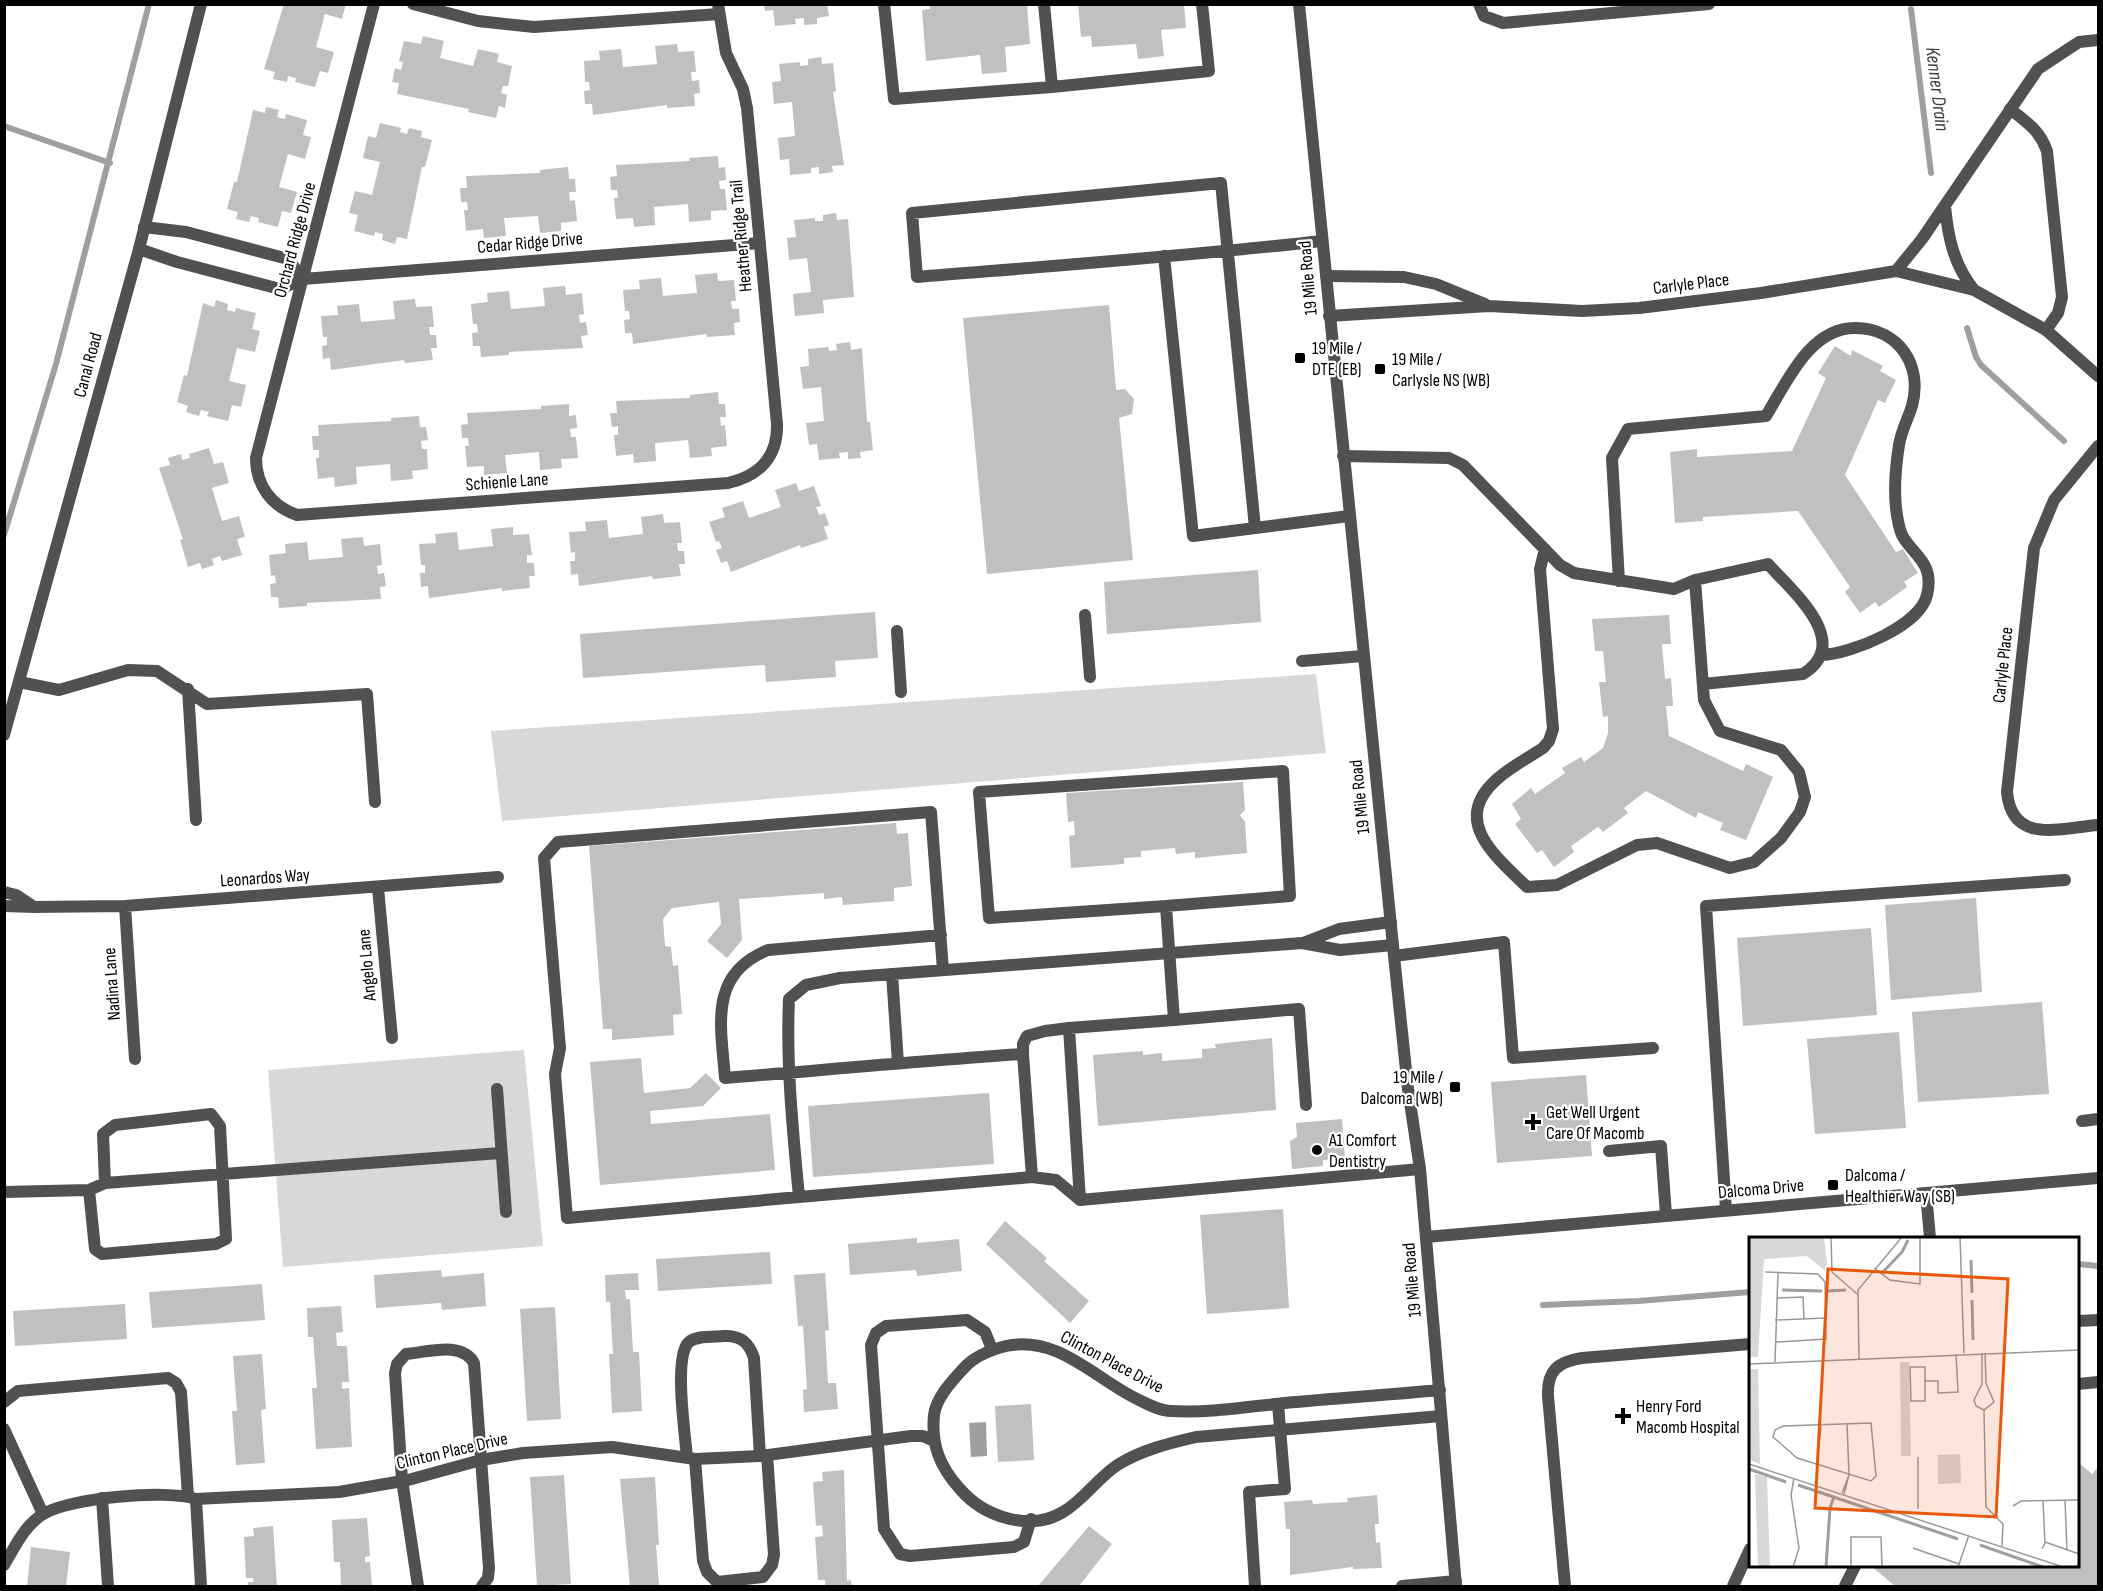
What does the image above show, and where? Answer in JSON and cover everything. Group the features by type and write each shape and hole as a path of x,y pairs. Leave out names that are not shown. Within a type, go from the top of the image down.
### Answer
{"street":[{"name":"Canal Road","path":"4,735 139,249 201,4"},
{"name":"Orchard Ridge Drive","path":"260,484 256,468 257,448 374,4"},
{"path":"413,4 478,21 534,27 718,9"},
{"path":"884,4 894,99 1052,87 1209,71 1202,4"},
{"path":"1044,4 1052,87"},
{"name":"19 Mile Road","path":"1299,4 1363,656 1408,1089 1420,1169 1456,1584"},
{"path":"1479,4 1481,12 1489,20 1503,23 1709,4"},
{"name":"Heather Ridge Trail","path":"718,9 726,52 746,99 777,437 774,450 764,465"},
{"path":"1896,271 1945,206 2038,69 2079,42 2098,40"},
{"path":"2010,109 2042,136 2047,151 2062,297 2058,313 2046,330"},
{"path":"1255,528 1229,250 1221,183 912,213 917,277 1164,256 1229,250 1322,241"},
{"name":"Carlyle Place","path":"1945,206 1947,225 1960,272 1974,290"},
{"path":"144,227 186,232 288,259 303,279"},
{"name":"Cedar Ridge Drive","path":"139,249 280,289 303,279 760,243"},
{"path":"1164,256 1193,536 1349,516"},
{"name":"Carlyle Place","path":"1329,316 1489,306 1582,311 1639,308 1761,294 1896,271 1974,290 2046,330 2098,376"},
{"name":"Carlyle Place","path":"1326,276 1404,277 1436,285 1489,306"},
{"path":"1620,581 1612,458 1628,429 1767,416 1799,363 1812,348 1831,334 1854,328 1871,329 1889,335 1913,367 1912,405 1899,446 1896,508 1902,535 1921,557 1928,577 1927,595 1918,612 1875,642 1838,654 1822,655"},
{"name":"Carlyle Place","path":"2098,446 2054,500 2034,548 2007,792 2009,809 2026,828 2038,830 2098,825"},
{"path":"1343,456 1449,458 1463,465 1560,565 1574,573 1674,589 1695,580 1768,564 1809,610 1823,636 1822,655 1817,665 1803,674 1703,684"},
{"name":"Schienle Lane","path":"260,484 270,499 281,508 307,515 728,483 751,476 764,465"},
{"path":"1545,549 1540,569 1553,729 1549,741 1543,748 1496,780 1478,803 1476,818 1480,835 1501,861 1527,887 1557,885 1637,845 1657,843 1730,868 1754,862 1780,838 1800,812 1805,797 1799,772 1781,750 1720,730 1704,700 1695,580"},
{"path":"1085,615 1090,677"},
{"path":"897,631 901,692"},
{"path":"1302,661 1363,656"},
{"path":"19,682 59,690 128,670 158,671 188,689 207,704 367,694 375,802"},
{"path":"188,689 196,820"},
{"path":"1282,771 1290,896 1166,906 989,918 979,792 1282,771"},
{"path":"944,970 931,812 558,842 544,858 560,1048 555,1074 567,1218 1032,1177 1056,1180 1080,1200 1420,1169"},
{"name":"Leonardos Way","path":"4,906 125,906 498,877"},
{"path":"1726,1210 1706,906 2065,880"},
{"name":"Angelo Lane","path":"378,888 392,1038"},
{"name":"Leonardos Way","path":"4,892 16,895 34,907"},
{"name":"Nadina Lane","path":"125,906 135,1059"},
{"path":"1166,906 1174,1020"},
{"path":"1302,943 1339,929 1391,922"},
{"path":"941,935 768,950 744,963 731,978 723,994 720,1012 725,1078 1023,1054"},
{"path":"799,1197 790,1073 789,999 806,985 840,978 1302,943 1340,950 1394,951 1504,942 1513,1058 1653,1048"},
{"path":"892,974 898,1063"},
{"path":"1032,1177 1023,1044 1027,1036 1045,1030 1299,1009 1306,1105"},
{"path":"1069,1028 1080,1200"},
{"path":"497,1089 506,1212"},
{"path":"89,1190 95,1249 102,1254 216,1244 226,1239 220,1126 211,1114 115,1125 103,1134 105,1183"},
{"path":"2082,1121 2098,1119"},
{"path":"1609,1151 1661,1146 1666,1215"},
{"path":"4,1192 89,1190 105,1183 500,1153"},
{"name":"Dalcoma Drive","path":"1426,1237 2098,1178"},
{"path":"1926,1193 1930,1237"},
{"path":"992,1349 985,1332 967,1320 886,1326 876,1333 871,1345 884,1529 900,1554 910,1557 1003,1550 1024,1542 1031,1519"},
{"path":"2079,1321 2098,1320"},
{"path":"733,1336 747,1343 754,1358 763,1456 774,1555 772,1565 763,1577 717,1582 707,1572 703,1561 681,1366 685,1348 695,1338 733,1336"},
{"name":"Clinton Place Drive","path":"1440,1390 1168,1411 1119,1390 1065,1354 1042,1345 1024,1343 992,1349 967,1364 945,1389 934,1412 934,1441 940,1462 963,1493 1000,1517 1031,1519 1049,1518 1064,1512 1117,1466 1135,1456 1196,1437 1441,1416"},
{"path":"1565,1587 1548,1396 1548,1377 1553,1369 1561,1362 1582,1358 1749,1344"},
{"path":"418,1587 402,1480 395,1382 397,1364 406,1354 459,1350 471,1357 474,1363 489,1568 488,1578 482,1587"},
{"path":"4,1402 18,1391 168,1378 176,1383 181,1392 201,1587"},
{"path":"2079,1384 2098,1382"},
{"path":"1255,1587 1249,1492 1285,1489 1278,1404"},
{"path":"4,1429 43,1514"},
{"name":"Clinton Place Drive","path":"4,1565 26,1529 43,1514 74,1503 102,1498 339,1492 402,1480 481,1460 523,1453 599,1447 691,1458 763,1456 911,1436 923,1436 934,1441"},
{"path":"102,1498 108,1587"},
{"path":"1733,1587 1749,1551"},
{"path":"1845,1587 1855,1567"},
{"path":"1402,1587 1456,1584"}],"shaded area":[{"path":"1316,674 1326,753 502,821 491,731"},
{"path":"524,1050 543,1246 283,1267 268,1070"},
{"path":"986,1422 987,1456 971,1457 969,1423"}],"building":[{"path":"284,4 346,4 342,19 325,14 316,47 334,52 328,73 320,71 315,87 295,82 296,78 288,76 287,82 273,79 275,72 264,69"},
{"path":"764,4 827,4 829,16 817,18 817,24 804,25 804,18 795,19 796,24 775,26 773,10 765,11"},
{"path":"929,4 1027,4 1030,44 1005,47 1007,72 982,74 980,55 926,61 922,10 930,9"},
{"path":"1078,4 1184,4 1186,28 1161,30 1164,56 1138,59 1136,44 1092,47 1091,36 1081,37"},
{"path":"423,36 444,41 440,58 473,66 478,49 499,54 497,62 512,66 508,86 503,86 501,93 507,95 505,108 499,106 496,118 468,112 469,109 397,94 399,83 392,82 395,68 401,70 403,62 399,61 404,41 421,44"},
{"path":"677,44 678,52 694,51 696,72 691,72 692,81 699,80 700,93 694,94 695,106 667,108 667,105 593,115 592,104 585,104 584,91 590,90 589,82 585,82 584,61 600,60 599,51 621,49 623,67 657,64 655,46"},
{"path":"821,57 822,64 833,63 836,91 833,92 844,165 832,166 833,172 819,174 819,167 811,168 811,173 790,175 789,159 780,160 778,138 795,136 792,102 774,104 772,82 781,81 779,64 800,62 800,66 808,65 808,59"},
{"path":"266,107 279,110 277,117 285,119 286,114 307,120 303,135 311,137 305,159 288,154 279,187 297,192 291,213 282,211 278,227 258,222 259,218 251,216 249,222 236,219 238,212 227,209 234,182 237,182 253,110 265,113"},
{"path":"380,123 401,128 400,132 407,134 409,128 422,131 421,137 432,140 425,167 422,167 407,239 397,237 395,244 382,240 383,234 375,232 374,236 354,231 358,215 349,213 355,191 372,195 380,162 363,158 368,136 376,138"},
{"path":"718,156 719,168 725,167 726,180 719,181 720,189 725,189 727,210 711,211 711,220 689,222 688,204 654,207 655,225 634,227 633,218 616,219 614,198 618,198 617,190 611,190 610,177 617,176 616,165 690,161 689,158"},
{"path":"568,167 569,179 575,179 576,192 569,192 570,201 575,200 577,221 561,223 561,231 540,233 538,216 504,218 506,236 484,238 483,229 466,231 464,210 468,210 467,202 461,202 460,188 467,188 466,176 540,173 540,170"},
{"path":"836,213 837,220 848,219 854,297 823,300 824,313 795,316 793,294 811,292 807,258 789,260 787,238 796,237 794,220 815,218 815,221 823,221 823,215"},
{"path":"717,273 718,281 734,280 736,301 731,301 732,309 739,309 740,322 734,323 735,335 707,337 706,334 633,344 632,333 625,333 624,320 630,319 629,311 625,311 623,290 640,289 639,280 661,278 663,296 697,293 695,275"},
{"path":"565,286 566,295 582,293 584,314 579,315 580,323 586,322 588,335 581,336 583,348 509,352 509,355 481,357 480,346 473,346 472,333 478,332 477,324 473,324 471,304 488,302 487,293 509,291 511,309 545,306 543,288"},
{"path":"415,299 416,307 432,306 434,327 429,327 430,335 436,335 437,348 431,348 433,360 405,363 404,360 331,370 330,358 323,359 322,346 327,345 327,337 323,337 321,316 338,315 337,306 359,304 361,322 395,319 393,301"},
{"path":"216,300 228,304 227,310 235,312 236,308 256,313 252,329 260,331 255,352 237,348 229,381 246,385 241,407 232,405 228,421 207,416 209,412 201,410 199,416 186,412 188,406 177,402 184,375 187,376 203,303 214,307"},
{"path":"1109,305 1116,390 1125,389 1134,399 1132,414 1119,418 1133,560 987,574 963,318"},
{"path":"850,342 851,350 862,348 867,422 870,422 873,450 860,452 861,458 848,459 848,452 839,453 840,458 819,460 817,444 809,445 806,423 824,421 821,387 803,389 800,367 809,366 808,349 828,347 829,351 837,350 836,344"},
{"path":"1835,346 1851,356 1852,350 1883,366 1880,371 1896,380 1885,403 1878,400 1845,475 1896,552 1903,549 1918,573 1904,582 1907,587 1879,607 1875,602 1860,613 1845,592 1850,587 1798,511 1703,517 1703,521 1675,523 1670,452 1697,449 1697,457 1792,451 1826,378 1818,373"},
{"path":"718,392 719,404 725,404 726,417 720,417 721,426 725,425 727,446 711,448 712,456 690,458 688,440 655,443 656,461 634,463 633,454 616,456 614,435 618,435 618,426 612,427 610,413 617,413 616,401 690,398 690,395"},
{"path":"569,404 569,416 576,415 577,428 570,429 571,437 576,437 578,458 561,459 562,468 540,470 539,452 505,455 507,473 484,475 484,466 467,467 465,446 469,446 468,438 462,438 461,425 468,424 467,413 541,409 541,406"},
{"path":"419,416 420,427 426,427 428,440 421,441 422,449 427,449 428,469 412,471 413,479 391,481 390,464 356,467 357,484 335,487 334,477 318,479 316,458 319,458 319,450 313,450 312,436 319,436 318,425 391,421 391,418"},
{"path":"209,448 214,464 223,462 229,483 212,488 222,521 239,516 245,537 237,539 242,555 222,561 220,556 212,559 214,565 202,569 200,563 188,567 180,540 183,539 159,468 170,465 168,458 181,454 182,460 190,458 189,454"},
{"path":"796,483 799,491 814,486 821,506 816,507 819,515 825,513 829,525 824,527 828,539 801,548 800,545 731,572 727,561 721,563 716,550 722,548 719,541 716,542 709,522 725,517 722,508 743,501 749,518 781,507 775,490"},
{"path":"663,514 664,523 680,522 682,543 677,543 678,551 684,551 685,564 679,564 681,576 653,579 652,576 579,586 578,574 571,575 570,561 575,561 575,552 571,553 569,532 586,531 585,522 607,520 609,538 643,534 641,517"},
{"path":"513,527 513,535 529,534 532,555 527,555 527,563 534,563 535,576 529,576 530,588 502,591 502,588 429,598 428,586 421,587 420,573 425,573 425,565 421,565 419,544 436,543 435,534 457,532 459,550 493,546 491,529"},
{"path":"363,537 364,546 380,544 382,565 377,566 378,574 384,573 386,586 380,587 381,599 307,603 307,606 279,608 278,597 271,597 270,584 276,583 275,575 271,576 269,555 286,553 285,544 307,542 309,560 343,557 341,539"},
{"path":"1258,570 1261,622 1107,634 1104,582"},
{"path":"875,612 878,658 835,661 836,677 766,682 765,665 583,678 580,634"},
{"path":"1669,615 1671,644 1662,644 1665,679 1671,678 1673,706 1666,706 1669,736 1743,771 1746,764 1773,777 1746,840 1720,830 1723,823 1698,812 1696,818 1646,791 1624,808 1628,813 1603,832 1598,827 1571,846 1574,852 1554,867 1542,850 1537,853 1515,824 1521,819 1512,804 1531,788 1535,794 1565,773 1562,768 1581,757 1584,762 1603,748 1608,733 1608,716 1603,717 1599,682 1606,682 1603,651 1595,651 1592,619"},
{"path":"1243,782 1245,810 1240,815 1245,822 1247,853 1195,858 1195,852 1176,854 1175,848 1141,851 1141,857 1124,858 1124,864 1071,868 1069,836 1075,835 1074,821 1068,822 1066,793"},
{"path":"896,823 897,834 908,833 912,886 894,888 894,901 843,905 842,897 824,899 824,893 739,899 742,940 727,958 707,941 721,924 719,902 672,908 663,919 665,946 671,947 673,966 678,965 682,1014 673,1015 674,1035 612,1040 612,1029 603,1029 589,846"},
{"path":"1976,898 1982,992 1891,1000 1885,905"},
{"path":"1871,928 1877,1015 1743,1026 1737,938"},
{"path":"2042,1002 2049,1094 1918,1102 1912,1012"},
{"path":"1899,1032 1906,1128 1815,1134 1807,1039"},
{"path":"1272,1038 1276,1110 1098,1126 1093,1055 1143,1051 1143,1055 1162,1053 1162,1061 1202,1058 1202,1049 1216,1048 1215,1044"},
{"path":"641,1058 644,1093 690,1088 706,1073 721,1088 703,1106 650,1111 651,1124 770,1114 775,1170 600,1185 590,1062"},
{"path":"1586,1075 1592,1156 1497,1163 1491,1082"},
{"path":"989,1093 994,1164 813,1177 808,1106"},
{"name":"A1 Comfort Dentistry","path":"1342,1119 1345,1159 1323,1160 1323,1166 1292,1169 1290,1141 1297,1137 1296,1123"},
{"path":"1283,1209 1289,1308 1207,1314 1200,1215"},
{"path":"1005,1221 1047,1258 1044,1261 1089,1301 1070,1323 986,1244"},
{"path":"917,1238 917,1243 959,1239 962,1271 917,1276 916,1270 850,1275 848,1244"},
{"path":"770,1252 772,1284 658,1291 656,1259"},
{"path":"441,1270 442,1277 484,1273 486,1306 442,1310 441,1303 376,1308 374,1275"},
{"path":"638,1273 639,1290 625,1290 626,1299 630,1299 633,1352 639,1352 642,1411 612,1413 609,1354 613,1354 610,1302 606,1302 605,1275"},
{"path":"825,1273 829,1330 825,1331 828,1383 836,1383 838,1409 804,1412 803,1390 807,1389 803,1326 798,1326 794,1275"},
{"path":"262,1284 265,1320 152,1328 149,1292"},
{"path":"125,1304 127,1339 15,1346 13,1311"},
{"path":"341,1306 343,1332 336,1333 337,1346 347,1346 349,1382 342,1382 342,1389 349,1388 352,1447 316,1449 312,1388 317,1388 313,1337 308,1337 307,1308"},
{"path":"555,1307 561,1419 527,1421 520,1309"},
{"path":"262,1354 266,1409 261,1410 265,1463 236,1465 232,1411 237,1411 233,1356"},
{"path":"1031,1404 1034,1460 998,1462 995,1406"},
{"path":"2079,1463 2092,1474 2098,1467 2098,1586 1895,1586 1872,1567 2079,1567"},
{"path":"844,1470 847,1581 851,1580 852,1586 825,1586 825,1580 818,1580 815,1537 823,1536 822,1525 816,1526 813,1482 823,1481 822,1472"},
{"path":"564,1475 571,1584 537,1586 530,1477"},
{"path":"655,1477 659,1586 630,1586 620,1479"},
{"path":"1377,1495 1379,1524 1375,1524 1376,1543 1380,1542 1382,1568 1353,1569 1353,1567 1290,1575 1290,1529 1286,1529 1284,1502 1312,1500 1313,1504 1348,1502 1347,1498"},
{"path":"367,1518 370,1556 365,1557 365,1562 370,1562 372,1586 341,1586 340,1562 334,1562 332,1520"},
{"path":"273,1526 277,1586 248,1586 248,1582 254,1582 253,1578 246,1578 244,1537 254,1536 253,1528"},
{"path":"1089,1526 1112,1544 1079,1586 1038,1586"},
{"path":"31,1547 70,1552 66,1586 27,1586"}],"waterway":[{"path":"4,535 56,364 149,4"},
{"name":"Kenner Drain","path":"1911,9 1931,173"},
{"path":"4,126 110,163"},
{"name":"Kenner Drain","path":"1967,328 1976,357 1981,365 2064,441"},
{"path":"2079,1264 2098,1266"},
{"path":"1543,1305 1638,1301 1749,1292"}],"place":[{"name":"19 Mile / DTE (EB)","path":"1300,358"},
{"name":"19 Mile / Carlysle NS (WB)","path":"1380,369"},
{"name":"19 Mile / Dalcoma (WB)","path":"1455,1087"},
{"name":"Get Well Urgent Care Of Macomb","path":"1533,1122"},
{"name":"A1 Comfort Dentistry","path":"1317,1150"},
{"name":"Dalcoma / Healthier Way (SB)","path":"1833,1185"},
{"name":"Henry Ford Macomb Hospital","path":"1623,1416"}]}
